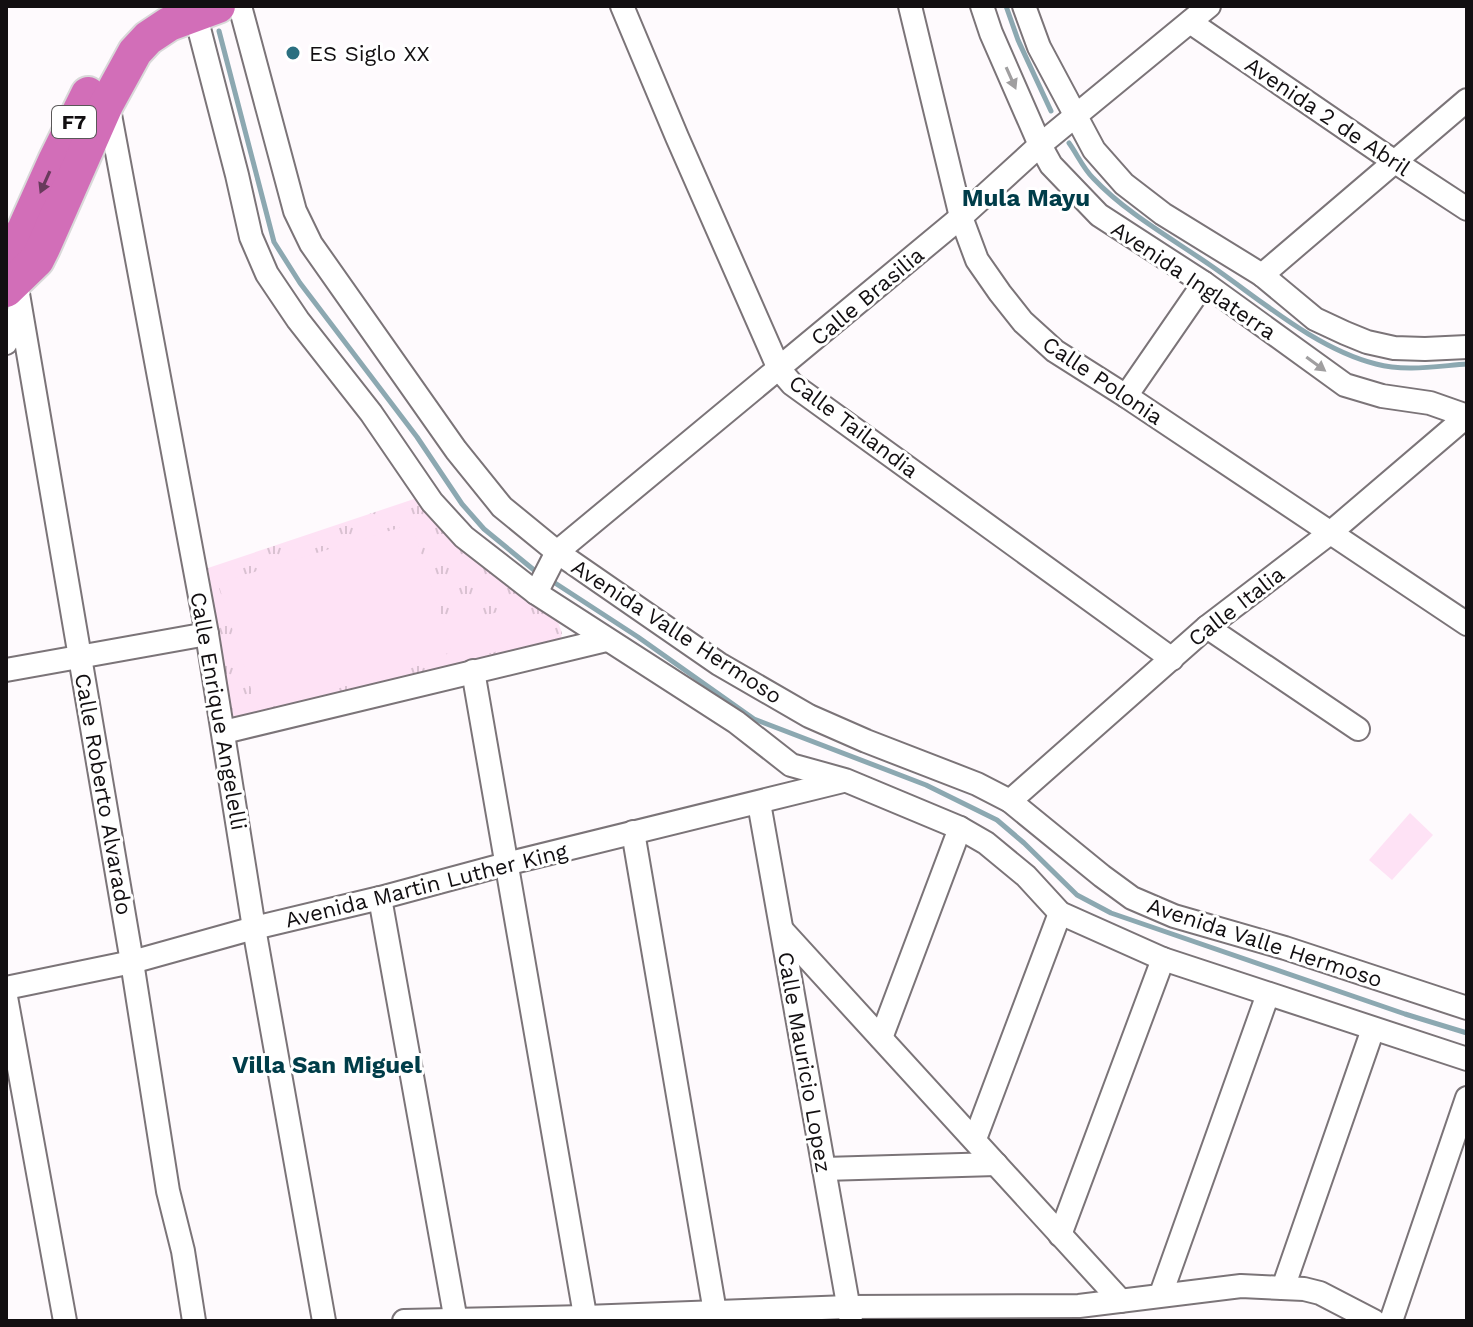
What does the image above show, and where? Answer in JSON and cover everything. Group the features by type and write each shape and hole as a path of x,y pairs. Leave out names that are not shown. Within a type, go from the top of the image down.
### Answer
{"highway":[{"name":"F7","path":"11,281 37,260 107,103 135,52 148,38 192,8"},
{"name":"F7","path":"11,281 24,230 118,37 137,18 192,8"}],"street":[{"name":"Avenida Valle Hermoso","path":"240,6 295,211 311,244 456,450 502,507 557,552 719,664 787,704 852,735 977,784 1010,801 1132,898 1174,916 1285,948 1467,1008"},
{"name":"Calle Tailandia","path":"622,6 779,369 792,384 1172,659"},
{"name":"Calle Polonia","path":"910,6 961,217 977,260 1023,322 1055,351 1467,624"},
{"name":"Avenida Inglaterra","path":"982,6 991,33 1051,165 1099,215 1204,283 1345,385 1382,396 1430,403 1467,416"},
{"name":"Avenida Inglaterra","path":"1024,6 1039,47 1094,150 1124,184 1163,214 1262,275 1315,319 1367,342 1394,348 1467,347"},
{"name":"Calle Brasilia","path":"536,593 557,552 961,217 1188,14 1209,6"},
{"path":"192,8 251,237 267,274 298,320 371,413 432,502 464,537 536,593"},
{"name":"Avenida 2 de Abril","path":"1188,14 1394,161 1467,209"},
{"path":"1262,275 1467,100"},
{"name":"Calle Enrique Angelelli","path":"107,103 207,634 254,928 324,1321"},
{"path":"6,343 11,281"},
{"name":"Calle Roberto Alvarado","path":"11,281 81,657 168,1191 183,1251 194,1321"},
{"path":"1126,396 1204,283"},
{"name":"Calle Italia","path":"1010,801 1207,627 1330,533 1467,416"},
{"name":"Avenida Valle Hermoso","path":"536,593 736,722 791,765 845,780 960,828 986,843 1026,876 1060,913 1163,959 1467,1059"},
{"path":"1207,627 1358,729"},
{"path":"6,670 207,634"},
{"path":"224,732 606,640"},
{"path":"473,671 585,1319"},
{"name":"Avenida Martin Luther King","path":"6,988 132,962 254,928 845,780"},
{"name":"Calle Mauricio Lopez","path":"759,803 849,1314"},
{"path":"881,1038 960,828"},
{"path":"633,832 715,1316"},
{"path":"380,898 456,1320"},
{"path":"975,1139 1060,913"},
{"path":"782,930 1121,1301"},
{"path":"1060,1235 1163,959"},
{"path":"1161,1294 1268,994"},
{"path":"6,997 65,1321"},
{"path":"1283,1288 1373,1029"},
{"path":"1391,1321 1467,1098"},
{"path":"824,1169 996,1164"},
{"path":"404,1321 849,1314 1079,1306 1241,1286 1320,1293 1374,1321"}],"green space":[{"path":"417,498 482,565 558,622 562,633 560,642 233,719 208,568"},
{"path":"412,524 452,652 258,711 218,583"},
{"path":"516,607 526,643 467,660 457,623"},
{"path":"1410,813 1433,835 1392,880 1369,860"}],"waterway":[{"path":"1006,6 1051,111"},
{"path":"219,31 274,242 300,283 417,437 462,504 484,529 534,570"},
{"path":"1069,143 1089,174 1120,203 1269,308 1332,347 1354,357 1398,368 1467,364"},
{"path":"555,583 754,719 926,785 997,820 1077,895 1111,913 1467,1033"}],"place":[{"name":"ES Siglo XX","path":"293,53"}],"district":[{"name":"Mula Mayu","path":"1026,198"},
{"name":"Villa San Miguel","path":"327,1065"}]}
